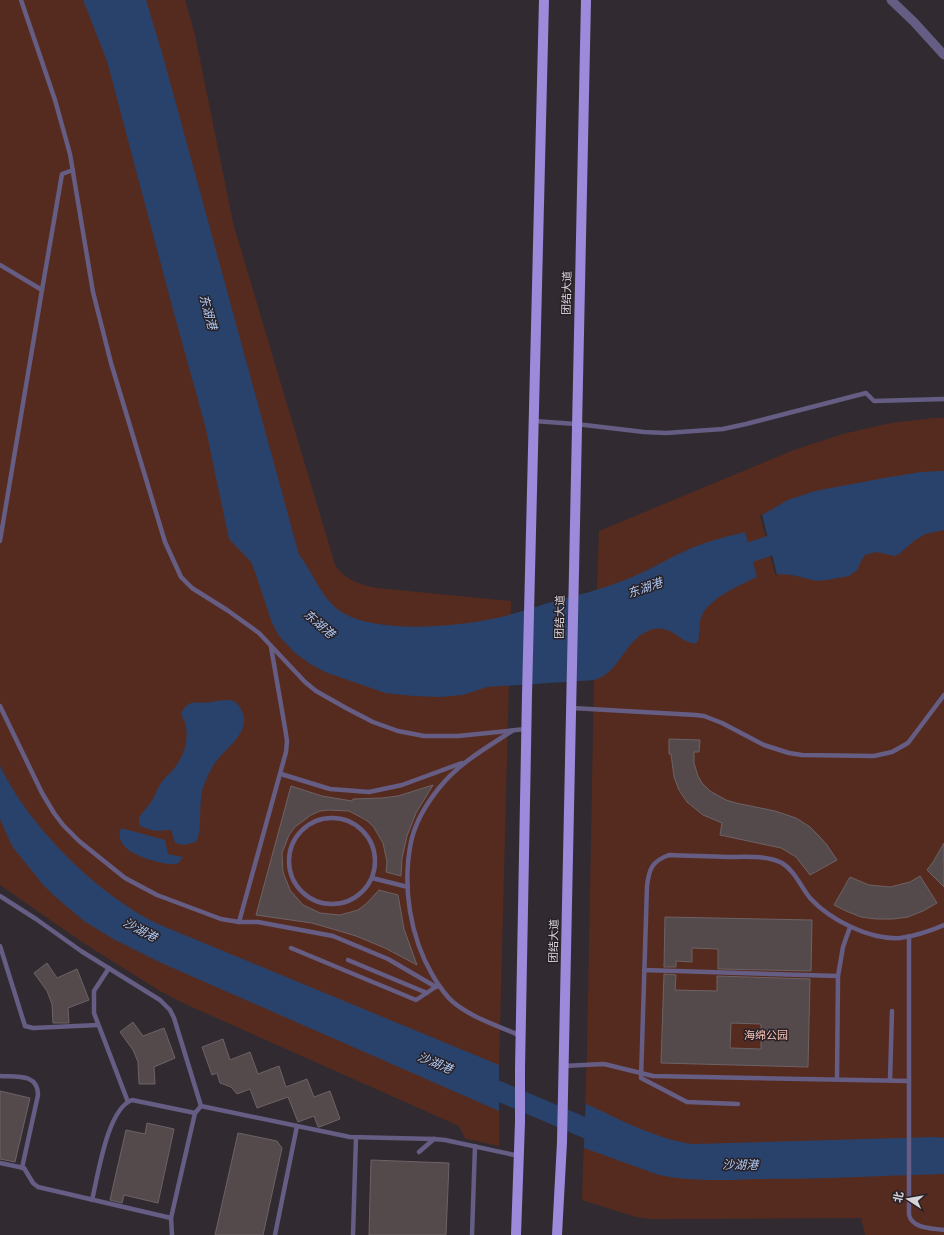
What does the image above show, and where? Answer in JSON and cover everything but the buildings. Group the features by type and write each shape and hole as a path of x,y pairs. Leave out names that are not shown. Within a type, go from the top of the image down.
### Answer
{"main road":[{"path":"516,1235 520,1122 526,729 544,0"},
{"name":"团结大道","path":"557,1235 562,1142 570,703 586,0"}],"street":[{"path":"891,0 914,22 944,55"}],"lane":[{"path":"21,0 55,100 73,170 80,220 98,312 128,425 165,542 174,565 181,577 187,584 234,615 259,634 305,682 316,691 366,718 398,731 424,736 458,736 526,729"},
{"path":"0,541 62,174 73,170"},
{"path":"0,265 42,290"},
{"path":"533,421 666,433 723,429 866,393 874,401 944,399"},
{"path":"239,922 286,752 287,741 271,646"},
{"path":"570,703 704,716 722,723 764,745 785,752 802,755 874,756 892,752 908,743 944,696"},
{"path":"0,706 42,793 54,813 63,825 80,842 113,869 145,889 221,919 239,922 258,922 333,936 388,959 437,986 461,1008 521,1036"},
{"path":"437,986 412,926 408,887 409,858 412,841 422,814 439,789 466,762 513,730"},
{"path":"281,774 330,789 369,792 402,785 466,762"},
{"path":"335,817 351,821 364,831 373,845 376,861 372,878 363,891 350,901 326,904 314,900 303,893 298,887 291,872 289,856 294,840 305,827 319,819 335,817"},
{"path":"738,1104 687,1102 640,1078 647,886 649,874 653,865 669,855 757,857 781,863 791,870 817,906 850,927 870,934 891,938 927,932 944,925"},
{"path":"372,878 408,887"},
{"path":"0,896 81,951 160,1000 170,1010 174,1018 201,1106"},
{"path":"837,1079 838,976 843,947 850,927"},
{"path":"910,936 908,1131 909,1215 913,1222 918,1226 944,1230"},
{"path":"0,946 25,1026 32,1028 98,1025"},
{"path":"291,948 416,1000 437,986"},
{"path":"348,960 427,993"},
{"path":"109,968 94,991 94,1014 128,1102"},
{"path":"644,970 838,976"},
{"path":"890,1080 892,1011"},
{"path":"563,1066 604,1064 653,1076 909,1081"},
{"path":"0,1076 28,1078 36,1084 38,1089 22,1168"},
{"path":"92,1200 107,1133 123,1106 132,1100 195,1113"},
{"path":"172,1235 171,1218 195,1113 201,1106"},
{"path":"201,1106 356,1137 434,1139 519,1156"},
{"path":"275,1235 297,1126"},
{"path":"353,1235 356,1137"},
{"path":"419,1152 434,1139"},
{"path":"472,1235 475,1146"},
{"path":"0,1163 22,1168 38,1187 171,1218"}],"green space":[{"path":"0,0 185,0 195,35 233,223 335,565 348,578 371,587 511,601 499,1065 499,1146 467,1139 459,1126 183,1003 160,991 82,942 0,885"},
{"name":"海绵公园","path":"944,418 944,1235 865,1235 861,1218 651,1219 636,1217 582,1200 587,1054 594,680 599,531 794,450 843,434 891,423"}],"water":[{"path":"83,0 146,0 163,56 299,555 330,602 345,614 360,620 377,624 417,627 475,622 507,615 608,586 625,580 692,548 745,532 757,577 725,593 704,611 701,618 697,643 686,641 670,631 656,629 648,631 640,636 627,649 610,671 603,677 594,680 487,687 463,695 440,697 385,693 325,672 310,664 294,652 279,636 272,623 251,562 229,539 205,425 107,61"},
{"path":"944,471 944,530 925,534 895,556 876,552 865,555 857,570 849,576 817,581 792,575 777,574 762,515 788,500 815,491 921,472"},
{"path":"227,700 235,702 241,709 244,718 244,725 237,739 215,763 205,781 201,801 199,831 196,842 184,845 175,843 171,830 154,831 140,826 139,820 141,814 151,802 163,780 177,765 184,751 187,736 181,714 183,709 193,703"},
{"path":"0,766 29,813 67,857 89,877 135,911 158,924 499,1065 499,1111 157,961 115,940 84,921 45,887 12,846 0,819"},
{"path":"121,828 165,840 168,854 183,857 178,863 172,864 158,862 138,855 125,847 121,842"},
{"path":"586,1104 651,1133 665,1138 693,1144 934,1137 944,1138 944,1174 721,1180 696,1180 659,1175 584,1148"}],"pier":[{"path":"762,513 777,576 775,575 760,516"}],"waterway":[{"name":"东湖港","path":"725,561 795,537"},
{"name":"沙湖港","path":"475,1081 609,1138"}]}
